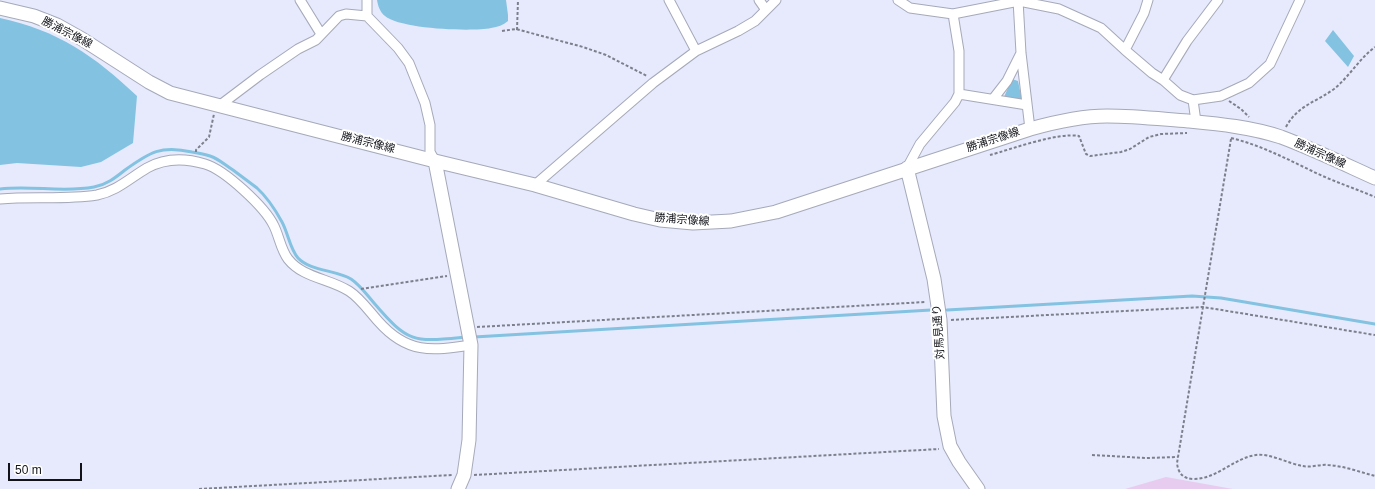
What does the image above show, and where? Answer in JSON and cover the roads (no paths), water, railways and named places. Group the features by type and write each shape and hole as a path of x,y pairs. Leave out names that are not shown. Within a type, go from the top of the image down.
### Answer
{"main road":[{"name":"勝浦宗像線","path":"0,8 34,16 57,25 82,38 149,82 170,93 535,185 634,214 660,220 693,223 731,222 776,212 1030,129 1062,120 1106,116 1194,127 1254,130 1280,137 1375,178"},
{"path":"435,160 470,337 469,440 464,475 458,489"},
{"name":"対馬見通り","path":"907,168 934,279 940,320 944,416 950,446 978,489"}],"street":[{"path":"300,0 322,34"},
{"path":"367,0 367,16"},
{"path":"669,0 696,51"},
{"path":"758,0 766,10"},
{"path":"535,185 653,83 696,51 738,31 755,21 776,0"},
{"path":"898,0 910,8 953,14 1018,1 1059,9 1101,28 1152,73 1164,80 1180,95 1193,100 1221,96 1249,83 1270,64 1300,0"},
{"path":"1059,9 1064,0"},
{"path":"1125,50 1144,13 1148,0"},
{"path":"1164,80 1187,41 1218,0"},
{"path":"1018,1 1021,53 1030,129"},
{"path":"219,106 298,49 316,40 339,16 346,14 367,16 398,48 409,63 425,103 430,125 430,152 435,160"},
{"path":"907,168 920,144 955,102 959,94 959,51 953,14"},
{"path":"993,99 1007,82 1021,53"},
{"path":"959,94 1027,105"},
{"path":"1193,100 1194,127"},
{"path":"0,199 97,195 122,185 146,168 158,162 167,160 194,161 217,170 250,195 268,215 274,225 287,257 296,268 306,274 331,281 350,291 383,327 402,342 418,348 437,350 470,337"}],"water":[{"path":"377,0 506,0 508,21 494,28 469,30 420,27 405,24 385,16 380,9"},
{"path":"0,18 21,23 40,30 74,46 106,69 137,96 133,143 101,162 81,167 17,163 0,165"},
{"path":"1333,30 1354,56 1348,67 1325,41"},
{"path":"1012,79 1018,81 1022,100 1004,97"}],"waterway":[{"path":"0,189 82,189 98,186 110,181 149,155 164,150 181,150 210,156 219,160 257,188 274,209 282,222 295,254 303,262 309,266 345,276 354,281 386,316 405,333 414,337 435,340 466,337"},
{"path":"947,310 1192,296 1221,298 1375,324"},
{"path":"474,337 931,310"}]}
